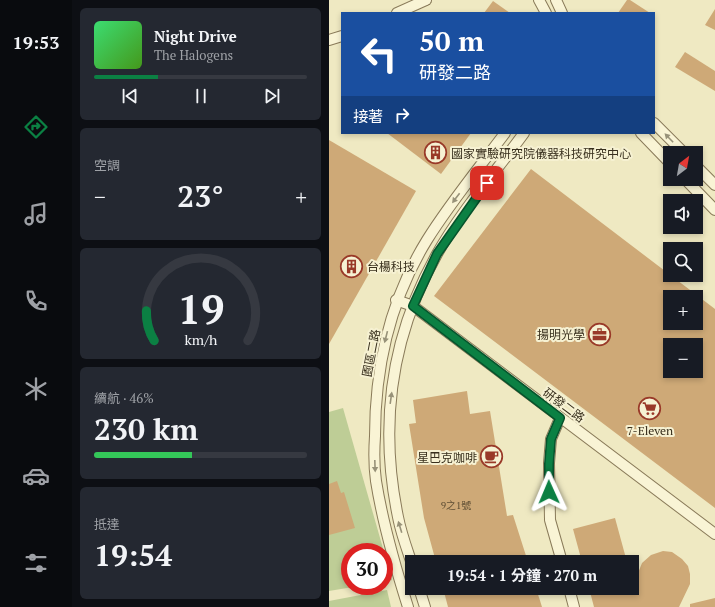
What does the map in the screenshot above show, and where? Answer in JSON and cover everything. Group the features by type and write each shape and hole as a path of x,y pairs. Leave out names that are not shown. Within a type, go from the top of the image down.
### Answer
{"street":[{"path":"399,12 427,0"},
{"path":"539,0 545,12"},
{"path":"556,0 562,12"},
{"path":"329,40 341,36"},
{"path":"655,124 676,146"},
{"name":"園區二路","path":"408,607 391,551 376,480 375,408 380,363 396,300 426,242 441,218 504,134"},
{"path":"409,555 398,519 391,478 389,411 395,365 403,330 437,254 461,218 523,134"},
{"path":"642,134 663,157"},
{"path":"703,173 715,185"},
{"path":"693,186 713,205"},
{"name":"研發二路","path":"396,300 413,306 715,534"},
{"path":"560,418 551,439 549,464 550,520 560,555"},
{"path":"421,595 425,607"},
{"path":"571,595 574,607"}],"green space":[{"path":"343,408 381,543 341,543 341,589 329,591 329,412"},
{"path":"361,595 388,595 391,607 329,607 329,601"}],"building":[{"path":"627,0 630,0 648,12 619,12"},
{"path":"493,1 509,12 485,12"},
{"path":"715,9 715,30 705,25"},
{"path":"685,52 715,71 715,91 675,67"},
{"name":"國家實驗研究院儀器科技研究中心","path":"388,134 470,134 441,174"},
{"name":"台楊科技","path":"329,140 416,191 329,344"},
{"name":"揚明光學","path":"531,169 663,269 663,282 680,282 690,290 663,290 663,330 703,330 703,300 715,309 715,508 434,296"},
{"path":"467,391 470,414 490,411 507,516 513,515 526,555 434,555 424,518 409,424 416,423 413,400"},
{"path":"337,481 341,493 344,492 355,528 329,535 329,484"},
{"path":"615,518 625,555 580,555 573,529"},
{"path":"663,551 672,552 682,559 688,566 690,584 679,607 594,607 591,595 639,595 639,570 642,563 651,555"},
{"path":"445,595 538,595 542,607 448,607"},
{"path":"715,598 715,607 690,607 690,604"}],"place":[{"name":"國家實驗研究院儀器科技研究中心","path":"435,153"},
{"name":"台楊科技","path":"351,266"},
{"name":"揚明光學","path":"600,334"},
{"name":"7-Eleven","path":"650,409"},
{"name":"星巴克咖啡","path":"492,457"}],"route":[{"path":"487,183 437,254 413,306 560,418 551,439 549,492"}]}
